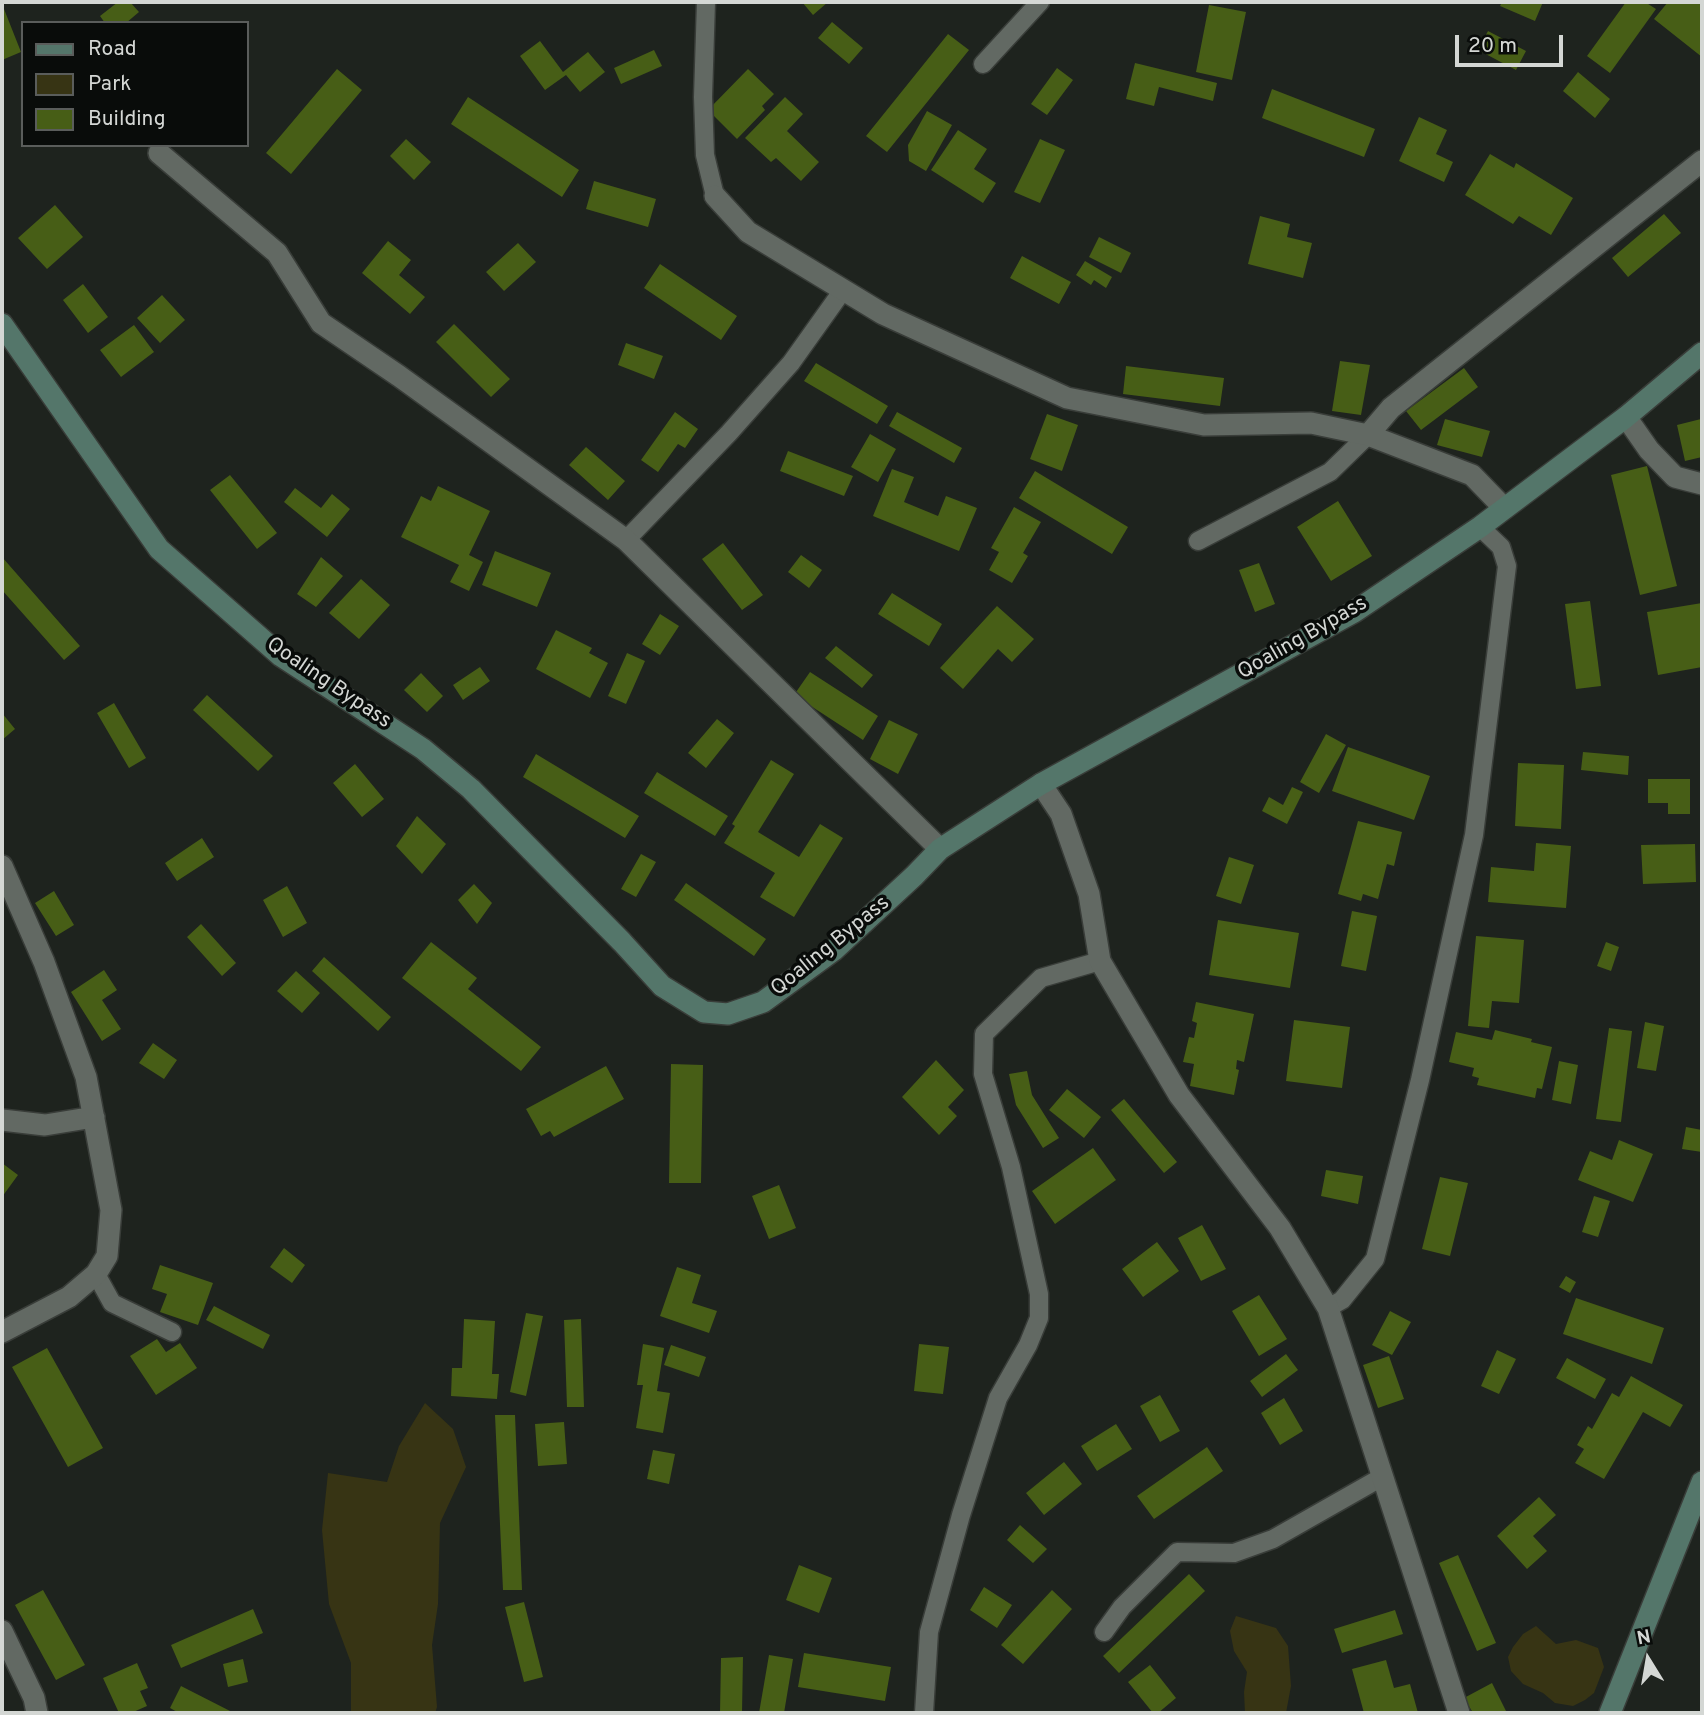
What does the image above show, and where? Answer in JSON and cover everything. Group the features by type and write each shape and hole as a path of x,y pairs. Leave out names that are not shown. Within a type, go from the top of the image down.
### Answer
{"main road":[{"name":"Qoaling Bypass","path":"2,324 159,549 281,656 423,749 455,775 622,942 662,986 704,1013 728,1014 763,1002 834,950 940,849 1041,784 1354,612 1480,527 1626,417 1702,354"},
{"path":"1610,1713 1702,1482"}],"street":[{"path":"159,153 277,253 321,323 626,540 940,849"},
{"path":"1368,435 1391,408 1702,161"},
{"path":"715,196 748,232 883,314 1067,398 1204,425 1311,423 1368,435 1472,475 1504,508"},
{"path":"1626,417 1649,450 1675,477 1702,485"},
{"path":"1041,784 1061,814 1089,894 1100,961 1179,1095 1280,1228 1328,1308 1459,1713"},
{"path":"2,866 49,975 86,1077 111,1210 107,1256 96,1274 69,1297 2,1332"},
{"path":"2,1120 45,1125 94,1117"},
{"path":"2,1631 34,1698 37,1713"}],"lane":[{"path":"706,2 705,155 715,196"},
{"path":"983,64 1040,2"},
{"path":"626,540 729,433 791,363 843,290"},
{"path":"1198,541 1330,471 1368,435"},
{"path":"1328,1308 1342,1300 1375,1259 1420,1080 1474,835 1507,566 1502,547 1480,527"},
{"path":"924,1713 929,1632 961,1516 998,1398 1028,1345 1039,1318 1039,1294 1012,1167 983,1074 984,1034 1041,978 1100,961"},
{"path":"96,1274 112,1303 172,1332"},
{"path":"1104,1632 1122,1607 1177,1552 1234,1553 1273,1539 1382,1477"}],"green space":[{"path":"425,1403 453,1429 466,1467 440,1523 438,1604 432,1645 437,1707 435,1713 351,1713 351,1663 329,1604 322,1530 328,1473 387,1482 399,1446"},
{"path":"1236,1616 1276,1628 1288,1646 1291,1686 1286,1713 1245,1713 1247,1672 1234,1651 1230,1631"},
{"path":"1536,1626 1556,1644 1576,1640 1598,1648 1604,1667 1594,1693 1585,1700 1573,1706 1555,1703 1543,1693 1523,1684 1511,1671 1508,1657 1513,1647 1523,1634"}],"building":[{"path":"118,2 130,2 139,12 128,21 104,21 100,16"},
{"path":"802,2 828,2 813,15"},
{"path":"1502,2 1543,2 1535,21 1500,6"},
{"path":"1626,2 1645,2 1656,9 1610,73 1587,56"},
{"path":"1668,2 1702,2 1702,57 1654,19"},
{"path":"1209,5 1246,12 1232,80 1196,72"},
{"path":"4,9 21,52 2,60 2,10"},
{"path":"832,22 863,48 849,64 818,38"},
{"path":"1488,31 1526,51 1516,70 1478,50"},
{"path":"948,34 969,50 887,152 866,136"},
{"path":"540,41 563,72 588,52 605,72 580,92 566,75 545,90 520,56"},
{"path":"654,50 662,66 621,84 614,68"},
{"path":"1135,63 1217,83 1213,101 1159,87 1154,106 1126,99"},
{"path":"1057,68 1073,80 1047,115 1031,104"},
{"path":"337,69 362,90 291,174 266,153"},
{"path":"748,69 774,94 762,106 765,110 737,139 708,110"},
{"path":"1578,72 1610,99 1595,118 1563,91"},
{"path":"1272,89 1375,129 1364,157 1262,118"},
{"path":"468,97 579,170 562,197 451,124"},
{"path":"785,97 803,114 787,131 819,162 801,181 776,158 771,162 745,138"},
{"path":"927,111 952,125 926,171 909,161 908,145"},
{"path":"1419,117 1447,130 1436,154 1453,162 1444,182 1399,161"},
{"path":"958,130 987,149 974,169 996,183 983,203 931,170"},
{"path":"406,139 431,162 414,180 390,156"},
{"path":"1040,139 1065,150 1040,203 1014,192"},
{"path":"1490,154 1514,168 1516,163 1573,198 1551,235 1519,216 1513,224 1465,195"},
{"path":"594,181 656,199 648,227 586,209"},
{"path":"55,205 83,237 47,269 18,238"},
{"path":"1664,214 1681,233 1628,277 1612,258"},
{"path":"1260,216 1290,224 1287,237 1312,243 1303,278 1248,264"},
{"path":"1099,237 1131,253 1121,273 1089,257"},
{"path":"388,241 411,260 399,275 425,297 410,314 362,273"},
{"path":"518,243 536,262 504,291 486,272"},
{"path":"1022,256 1071,282 1059,304 1010,278"},
{"path":"1085,261 1112,277 1106,288 1094,280 1091,285 1076,275"},
{"path":"660,264 737,316 721,340 644,288"},
{"path":"83,284 108,317 88,333 63,300"},
{"path":"162,295 185,320 160,343 137,318"},
{"path":"454,324 510,379 491,397 436,342"},
{"path":"134,325 154,352 121,377 100,350"},
{"path":"626,343 663,356 654,379 618,365"},
{"path":"1340,361 1370,365 1361,415 1332,411"},
{"path":"816,363 888,406 877,424 804,381"},
{"path":"1126,366 1224,378 1220,406 1123,394"},
{"path":"1464,368 1478,387 1421,430 1406,411"},
{"path":"675,412 698,429 685,448 678,444 658,472 641,460"},
{"path":"897,412 962,448 954,463 889,426"},
{"path":"1047,414 1078,425 1062,471 1030,459"},
{"path":"1445,419 1490,431 1482,457 1437,445"},
{"path":"1701,419 1702,457 1685,461 1677,425"},
{"path":"870,434 896,449 878,482 851,467"},
{"path":"586,447 625,481 608,500 569,465"},
{"path":"788,451 853,476 844,496 780,471"},
{"path":"1647,466 1677,586 1640,595 1611,475"},
{"path":"892,469 914,477 904,502 938,516 946,496 977,508 959,551 873,516"},
{"path":"1035,471 1128,527 1112,554 1019,498"},
{"path":"230,475 277,533 257,549 210,490"},
{"path":"438,486 490,511 469,555 483,562 469,591 450,582 459,565 401,537 421,496 431,501"},
{"path":"295,488 321,508 332,494 350,509 327,537 284,502"},
{"path":"1338,501 1372,556 1331,581 1297,527"},
{"path":"1014,507 1041,522 1023,553 1028,556 1012,583 989,570 999,552 991,548"},
{"path":"723,543 763,595 742,610 702,559"},
{"path":"495,551 551,573 537,607 482,585"},
{"path":"801,555 822,570 809,588 788,572"},
{"path":"2,557 80,646 64,660 2,590"},
{"path":"321,557 343,576 316,607 297,594"},
{"path":"1259,563 1275,604 1255,612 1239,570"},
{"path":"361,579 390,605 359,639 329,613"},
{"path":"892,593 942,624 929,646 878,614"},
{"path":"1590,601 1601,686 1576,689 1565,604"},
{"path":"1702,603 1702,667 1658,675 1647,612"},
{"path":"997,606 1034,639 1012,662 998,649 963,689 940,668"},
{"path":"660,614 679,626 660,655 642,644"},
{"path":"556,630 592,648 589,653 608,663 590,698 536,669"},
{"path":"836,646 873,675 862,688 825,658"},
{"path":"627,653 645,661 626,704 608,696"},
{"path":"480,667 490,681 463,700 453,685"},
{"path":"810,672 878,716 863,740 794,695"},
{"path":"421,673 443,696 427,712 404,690"},
{"path":"207,695 273,756 258,771 193,710"},
{"path":"114,703 146,758 129,768 97,713"},
{"path":"2,713 15,729 2,740"},
{"path":"717,719 734,733 706,768 688,753"},
{"path":"889,720 918,734 898,774 870,759"},
{"path":"1326,734 1346,745 1319,793 1300,782"},
{"path":"1348,747 1430,776 1414,820 1332,791"},
{"path":"1583,752 1629,756 1628,775 1581,770"},
{"path":"536,754 639,816 625,838 523,777"},
{"path":"771,760 794,774 758,832 799,857 820,824 843,838 794,917 760,897 775,873 724,843 735,826 732,824"},
{"path":"1518,763 1564,765 1561,829 1515,826"},
{"path":"355,764 384,799 362,817 333,783"},
{"path":"657,772 728,816 715,836 644,793"},
{"path":"1648,779 1690,779 1690,814 1668,814 1668,803 1648,803"},
{"path":"1292,787 1303,792 1287,824 1262,811 1269,797 1283,805"},
{"path":"417,816 446,844 422,874 396,846"},
{"path":"1358,821 1402,832 1394,866 1387,864 1378,899 1363,894 1361,901 1338,894"},
{"path":"202,838 214,857 177,881 165,863"},
{"path":"1536,843 1571,846 1566,908 1488,902 1491,867 1534,871"},
{"path":"1695,844 1696,882 1643,884 1641,845"},
{"path":"641,854 656,862 636,897 621,889"},
{"path":"1229,857 1254,865 1241,904 1216,896"},
{"path":"686,883 766,939 754,956 674,900"},
{"path":"474,884 492,903 477,924 458,900"},
{"path":"287,886 307,923 283,937 263,900"},
{"path":"54,891 74,925 56,936 35,903"},
{"path":"1352,911 1377,916 1366,971 1341,966"},
{"path":"1218,920 1299,933 1290,988 1209,975"},
{"path":"201,924 236,963 222,976 187,937"},
{"path":"1476,936 1524,940 1519,1003 1492,1001 1489,1028 1468,1026"},
{"path":"431,942 477,978 468,989 541,1047 521,1071 402,978"},
{"path":"1606,942 1619,947 1611,971 1597,966"},
{"path":"324,957 391,1017 378,1031 312,971"},
{"path":"104,970 117,990 102,1000 121,1029 102,1041 71,992"},
{"path":"296,971 320,993 302,1013 277,991"},
{"path":"1196,1002 1254,1014 1244,1062 1237,1060 1236,1069 1239,1070 1234,1095 1190,1086 1194,1064 1183,1062 1189,1037 1194,1038 1197,1023 1192,1021"},
{"path":"1294,1020 1350,1027 1342,1088 1286,1081"},
{"path":"1645,1022 1664,1026 1656,1071 1637,1068"},
{"path":"1609,1028 1632,1031 1621,1122 1596,1119"},
{"path":"1495,1030 1552,1047 1542,1089 1537,1088 1535,1098 1477,1085 1479,1078 1472,1076 1474,1068 1449,1062 1456,1032 1492,1040"},
{"path":"153,1043 177,1060 164,1079 139,1063"},
{"path":"936,1060 964,1090 948,1107 957,1116 939,1135 902,1097"},
{"path":"1559,1061 1578,1065 1571,1104 1552,1100"},
{"path":"671,1064 703,1065 701,1183 669,1183"},
{"path":"606,1066 624,1099 554,1137 550,1131 541,1136 526,1109"},
{"path":"1027,1071 1032,1095 1059,1138 1043,1148 1016,1105 1009,1074"},
{"path":"1067,1089 1101,1117 1084,1138 1049,1110"},
{"path":"1124,1099 1177,1162 1164,1173 1111,1110"},
{"path":"1686,1127 1702,1130 1702,1152 1682,1149"},
{"path":"1619,1140 1653,1154 1633,1202 1578,1180 1590,1151 1612,1160"},
{"path":"1093,1148 1116,1180 1055,1224 1032,1191"},
{"path":"2,1163 18,1175 2,1197"},
{"path":"1326,1170 1363,1176 1358,1204 1321,1196"},
{"path":"1440,1177 1468,1183 1450,1256 1422,1249"},
{"path":"779,1185 796,1228 769,1239 752,1196"},
{"path":"1594,1196 1610,1201 1598,1237 1582,1232"},
{"path":"1202,1225 1226,1269 1201,1281 1178,1238"},
{"path":"1157,1242 1179,1271 1143,1297 1122,1269"},
{"path":"284,1248 305,1265 292,1283 270,1267"},
{"path":"160,1265 213,1283 198,1325 160,1312 167,1294 152,1289"},
{"path":"677,1267 701,1275 692,1303 717,1311 709,1333 660,1316"},
{"path":"1566,1276 1576,1282 1570,1293 1559,1287"},
{"path":"1259,1295 1287,1339 1259,1356 1232,1311"},
{"path":"1576,1298 1664,1328 1652,1364 1563,1334"},
{"path":"214,1306 270,1335 263,1349 206,1320"},
{"path":"1390,1311 1411,1322 1392,1355 1372,1345"},
{"path":"526,1313 543,1316 526,1396 510,1392"},
{"path":"464,1319 495,1321 492,1374 499,1374 497,1399 451,1396 452,1368 462,1368"},
{"path":"581,1319 584,1407 567,1407 564,1320"},
{"path":"157,1339 166,1352 180,1343 197,1368 156,1395 130,1356"},
{"path":"643,1344 664,1348 657,1391 670,1393 663,1433 636,1428 643,1385 637,1385"},
{"path":"919,1344 949,1347 943,1394 914,1391"},
{"path":"671,1345 706,1357 699,1377 664,1365"},
{"path":"47,1348 103,1448 68,1467 12,1367"},
{"path":"1497,1350 1516,1359 1499,1394 1481,1386"},
{"path":"1286,1354 1298,1370 1262,1397 1250,1381"},
{"path":"1389,1356 1404,1399 1378,1408 1363,1365"},
{"path":"1567,1358 1606,1379 1595,1399 1556,1378"},
{"path":"1631,1376 1683,1405 1670,1427 1643,1412 1604,1479 1575,1463 1584,1449 1577,1445 1588,1426 1592,1429 1612,1393 1619,1397"},
{"path":"1160,1395 1180,1431 1160,1442 1140,1406"},
{"path":"1284,1398 1303,1431 1280,1445 1261,1413"},
{"path":"495,1415 515,1415 522,1590 503,1590"},
{"path":"564,1422 567,1464 538,1466 535,1424"},
{"path":"1116,1424 1132,1449 1097,1471 1081,1446"},
{"path":"1207,1447 1223,1471 1154,1519 1137,1496"},
{"path":"653,1450 675,1454 669,1484 647,1479"},
{"path":"1064,1462 1082,1484 1044,1515 1026,1493"},
{"path":"1539,1497 1556,1515 1533,1536 1547,1551 1527,1569 1497,1536"},
{"path":"1020,1525 1047,1549 1033,1563 1007,1540"},
{"path":"1458,1555 1496,1643 1477,1651 1439,1563"},
{"path":"799,1565 832,1578 819,1613 786,1600"},
{"path":"1189,1574 1205,1591 1119,1673 1103,1656"},
{"path":"984,1587 1012,1605 997,1628 970,1610"},
{"path":"43,1590 85,1665 56,1680 15,1605"},
{"path":"1052,1590 1072,1609 1023,1664 1001,1645"},
{"path":"524,1602 543,1677 524,1682 505,1607"},
{"path":"253,1609 263,1633 181,1668 171,1645"},
{"path":"1395,1610 1403,1634 1342,1653 1334,1629"},
{"path":"804,1653 891,1667 885,1701 798,1687"},
{"path":"769,1655 793,1659 784,1713 759,1713"},
{"path":"743,1657 742,1713 720,1713 721,1658"},
{"path":"243,1659 248,1682 228,1687 223,1664"},
{"path":"1386,1660 1394,1688 1410,1684 1418,1713 1364,1713 1352,1669"},
{"path":"137,1663 148,1688 140,1691 147,1706 131,1713 119,1713 103,1678"},
{"path":"1150,1665 1176,1698 1158,1713 1153,1713 1128,1682"},
{"path":"1492,1683 1507,1713 1473,1713 1464,1698"},
{"path":"181,1686 234,1713 179,1713 170,1708"}]}
